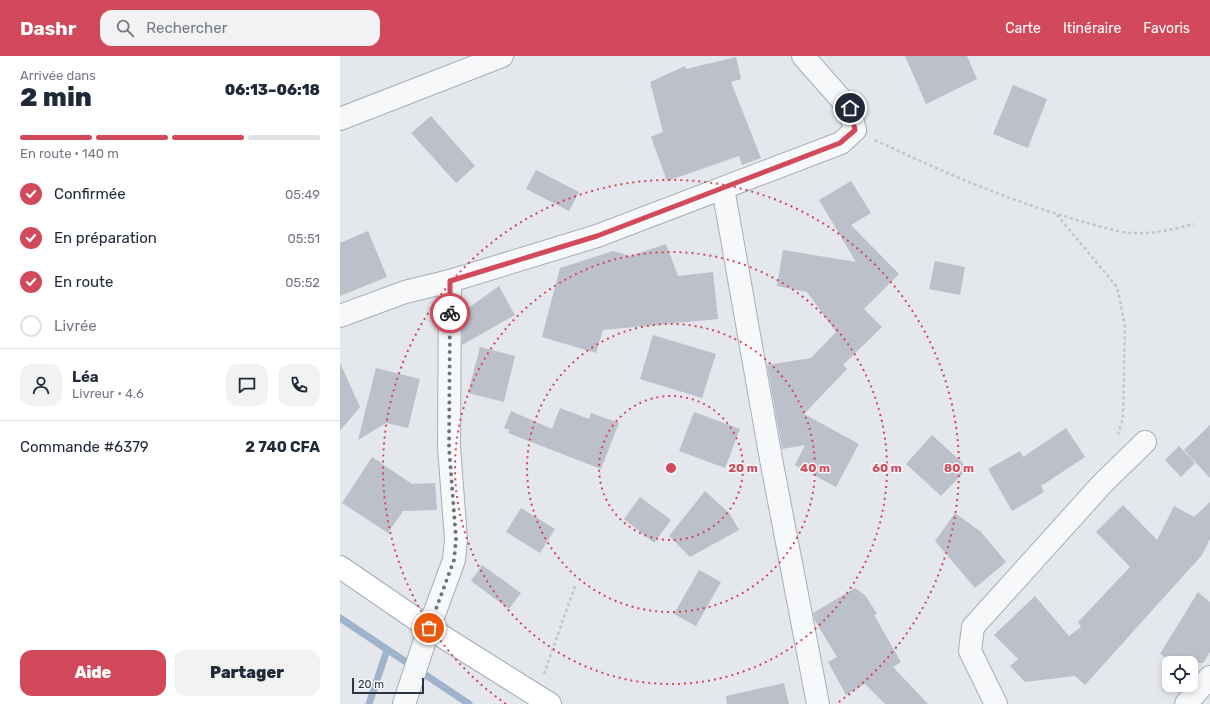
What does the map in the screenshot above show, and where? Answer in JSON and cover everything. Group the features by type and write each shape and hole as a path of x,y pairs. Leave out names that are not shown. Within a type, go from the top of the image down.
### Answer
{"main road":[{"path":"340,567 429,628 543,700"}],"street":[{"path":"340,119 502,56"},
{"path":"340,316 405,292 450,281 597,236 840,143 855,130 850,108 803,56"},
{"path":"723,188 771,459 818,704"},
{"path":"404,704 429,628 454,560 455,546 449,447 450,281"},
{"path":"996,704 970,651 973,627 1097,490 1145,442"},
{"path":"1186,704 1210,677"}],"path":[{"path":"855,130 928,166 1057,214 1133,234 1159,233 1194,224"},
{"path":"1057,214 1117,287 1125,326 1123,418 1116,440"},
{"path":"543,700 575,586"}],"building":[{"path":"905,56 967,56 977,79 926,104"},
{"path":"736,57 741,79 731,82 761,158 742,165 739,156 667,181 651,137 663,132 650,82 685,66 686,69"},
{"path":"1013,85 1047,99 1028,148 993,134"},
{"path":"431,116 475,166 456,183 411,133"},
{"path":"536,170 579,192 569,211 526,189"},
{"path":"851,181 871,213 851,225 899,274 864,309 882,327 843,365 847,369 804,414 859,444 836,487 795,465 805,445 782,449 767,365 811,358 836,332 807,292 777,286 783,250 856,262 819,200"},
{"path":"368,231 387,277 340,296 340,243"},
{"path":"666,244 678,276 713,272 718,319 603,330 596,353 542,337 560,268 613,251 630,256"},
{"path":"935,261 965,267 960,295 929,289"},
{"path":"499,286 515,315 462,345 463,312"},
{"path":"653,335 716,354 702,398 640,379"},
{"path":"480,347 515,356 504,402 468,393"},
{"path":"340,363 360,407 340,431"},
{"path":"376,368 420,379 408,428 386,423 358,440"},
{"path":"560,408 589,419 591,413 619,423 601,469 508,433 510,430 504,428 511,411 552,429"},
{"path":"694,412 740,429 725,468 679,451"},
{"path":"1210,425 1210,478 1184,450"},
{"path":"1066,428 1085,457 1041,486 1044,492 1012,511 988,469 1020,451 1023,457"},
{"path":"932,435 968,468 941,496 906,464"},
{"path":"1179,446 1195,463 1181,477 1165,460"},
{"path":"372,457 412,484 435,483 437,510 403,511 388,533 342,503"},
{"path":"705,491 730,514 739,530 690,557 669,536"},
{"path":"640,497 671,520 654,543 624,519"},
{"path":"1210,502 1210,539 1202,555 1085,685 1075,676 1025,682 1010,666 1018,659 994,635 1035,596 1069,636 1081,627 1078,622 1130,567 1096,532 1123,505 1157,540 1174,506 1194,517"},
{"path":"521,508 555,529 540,553 506,532"},
{"path":"955,513 981,532 1006,562 975,588 935,541"},
{"path":"482,565 521,593 509,609 471,581"},
{"path":"699,570 721,582 696,626 674,614"},
{"path":"855,588 865,595 877,614 874,615 901,662 893,667 928,704 885,704 865,684 846,695 828,662 837,657 815,621 813,613"},
{"path":"1198,592 1210,602 1210,652 1203,663 1198,663 1198,656 1163,656 1160,654"},
{"path":"784,683 789,704 727,704 726,696"}],"waterway":[{"path":"340,618 469,704"},
{"path":"369,704 387,650"}],"way so far":[{"path":"429,628 454,560 456,539 449,447 450,313"}],"route":[{"path":"450,313 450,281 597,236 840,143 855,130 850,108"}]}
